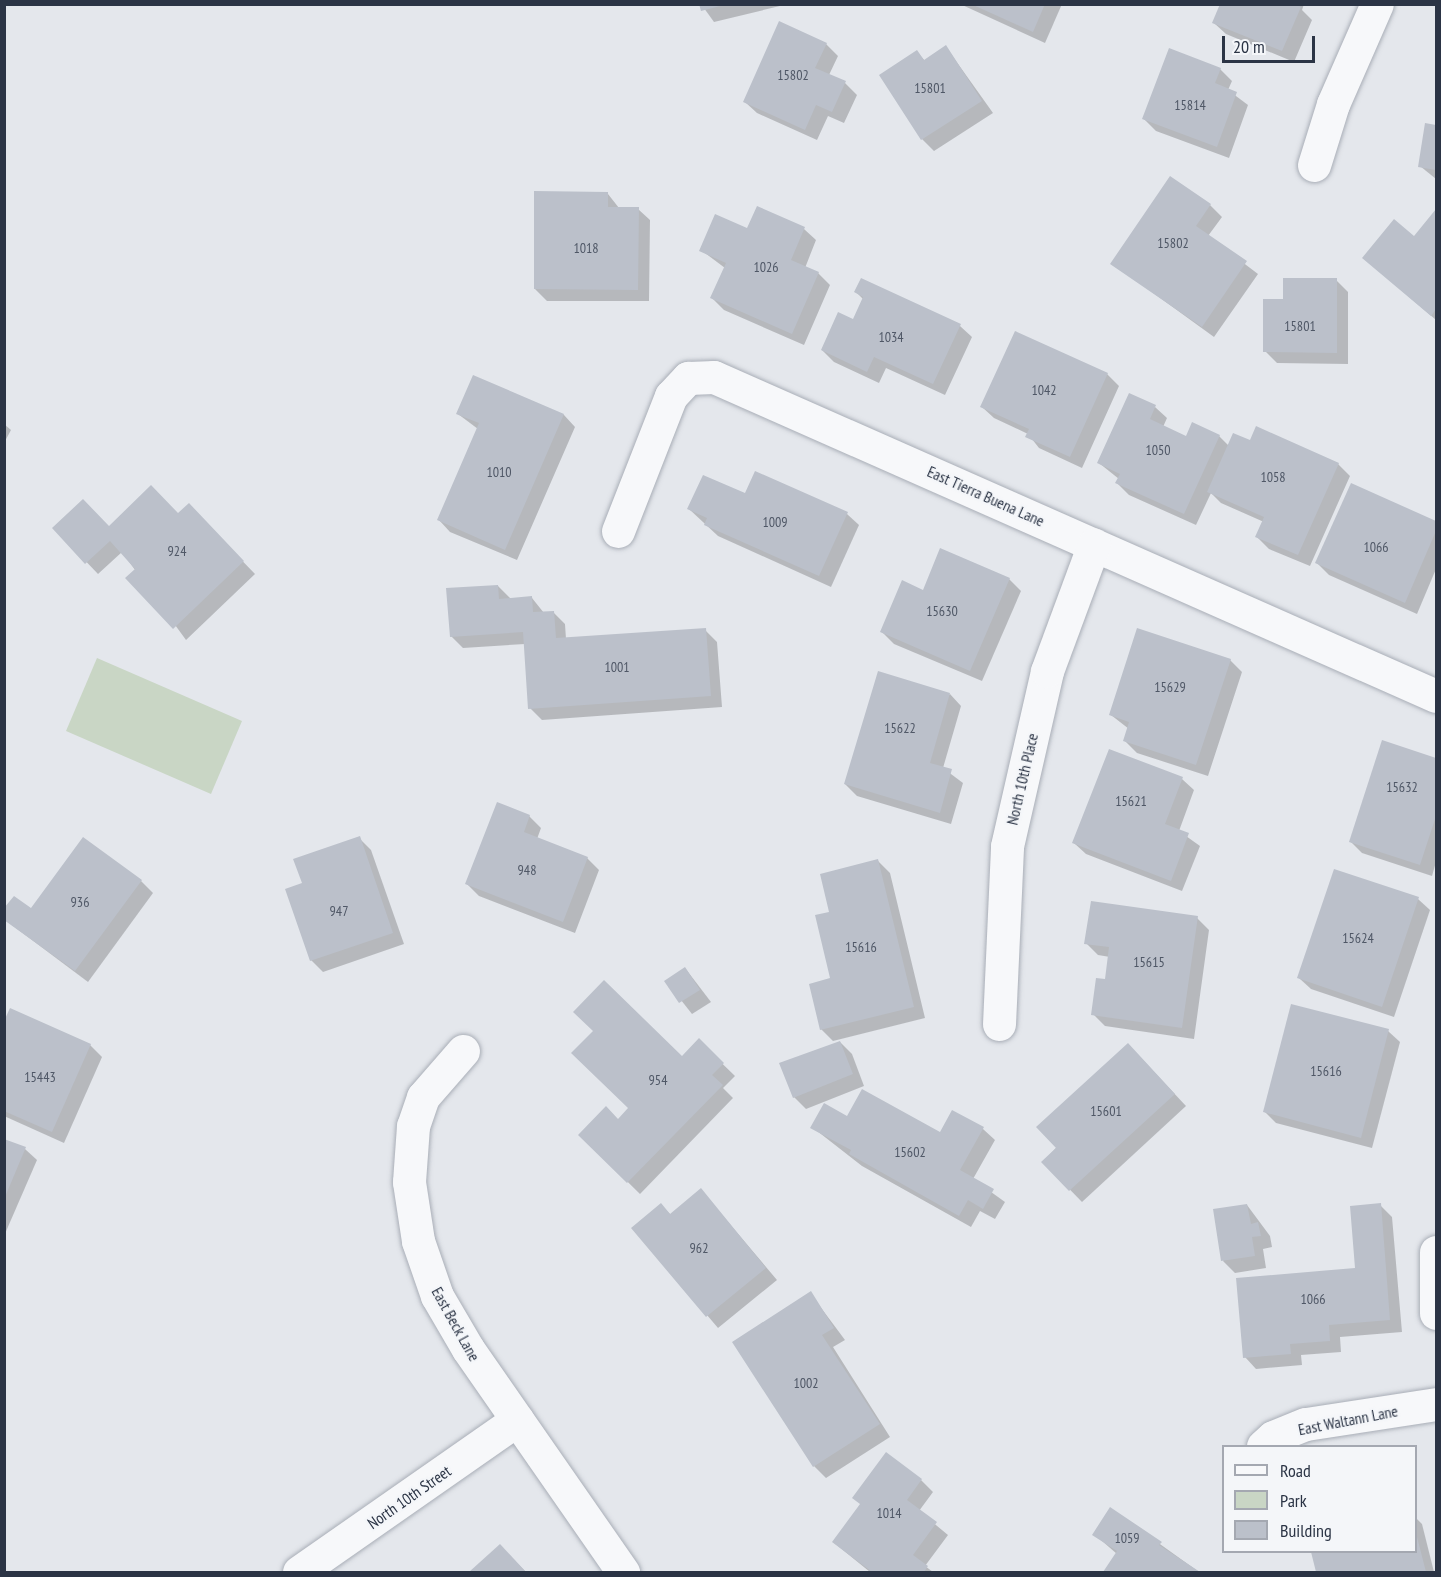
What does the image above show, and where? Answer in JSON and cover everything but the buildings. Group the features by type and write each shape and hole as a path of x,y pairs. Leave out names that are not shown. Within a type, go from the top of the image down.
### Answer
{"street":[{"path":"1314,165 1333,104 1377,4"},
{"name":"East Tierra Buena Lane","path":"618,531 671,396 688,378 714,377 1437,696"},
{"name":"North 10th Place","path":"999,1024 1007,846 1047,671 1094,544"},
{"name":"East Beck Lane","path":"463,1051 423,1097 413,1126 409,1182 418,1241 437,1296 517,1420 623,1572"},
{"path":"1437,1252 1437,1313"},
{"name":"East Waltann Lane","path":"1264,1445 1273,1437 1306,1424 1437,1404"},
{"name":"North 10th Street","path":"300,1572 517,1420"}],"green space":[{"path":"97,658 242,721 211,794 66,731"}]}
